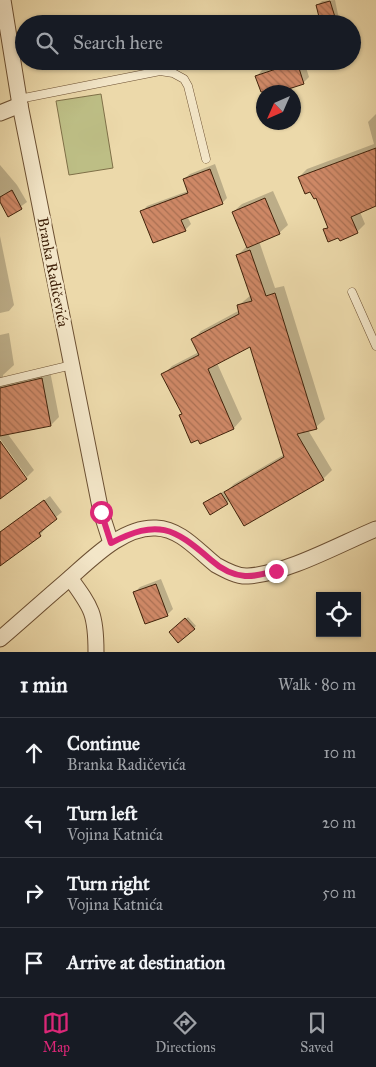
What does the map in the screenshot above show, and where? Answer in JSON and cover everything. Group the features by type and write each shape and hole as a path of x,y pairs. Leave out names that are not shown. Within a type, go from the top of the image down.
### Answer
{"street":[{"name":"Branka Radičevića","path":"3,0 19,102 101,512 111,543"},
{"path":"0,113 19,102"},
{"path":"1,636 111,543 127,534 155,528 170,531 188,541 218,565 235,574 247,577 276,571 376,529"},
{"path":"70,578 90,604 94,617 96,652"}],"lane":[{"path":"19,102 150,72 173,73 184,79 188,86 206,159"},
{"path":"352,292 376,346"},
{"path":"0,382 72,365"}],"green space":[{"path":"101,94 113,168 69,175 56,101"}],"building":[{"path":"330,1 334,15 318,15 316,5"},
{"path":"273,70 300,70 304,84 301,85 258,85 255,76"},
{"path":"376,148 376,206 351,217 358,233 340,241 338,238 328,242 323,229 328,228 316,198 314,199 310,192 305,194 298,177"},
{"path":"210,169 223,204 181,220 186,231 153,243 140,211 188,193 183,179"},
{"path":"12,190 22,209 8,217 0,202 0,197"},
{"path":"265,198 280,234 247,248 232,212"},
{"path":"250,250 266,296 275,293 317,429 297,434 324,480 244,526 224,492 284,457 250,347 208,369 234,429 200,444 198,440 191,443 179,415 182,414 161,374 199,355 191,339 239,314 237,305 252,301 236,255"},
{"path":"42,378 51,426 0,436 0,388"},
{"path":"0,441 27,479 0,499"},
{"path":"221,493 228,504 210,515 203,503"},
{"path":"44,500 57,519 39,533 41,536 0,566 0,532"},
{"path":"156,584 168,616 145,624 133,592"},
{"path":"185,618 195,629 178,643 169,632"}],"route":[{"path":"101,512 111,543 127,534 155,528 170,531 188,541 218,565 235,574 247,577 276,571"}]}
